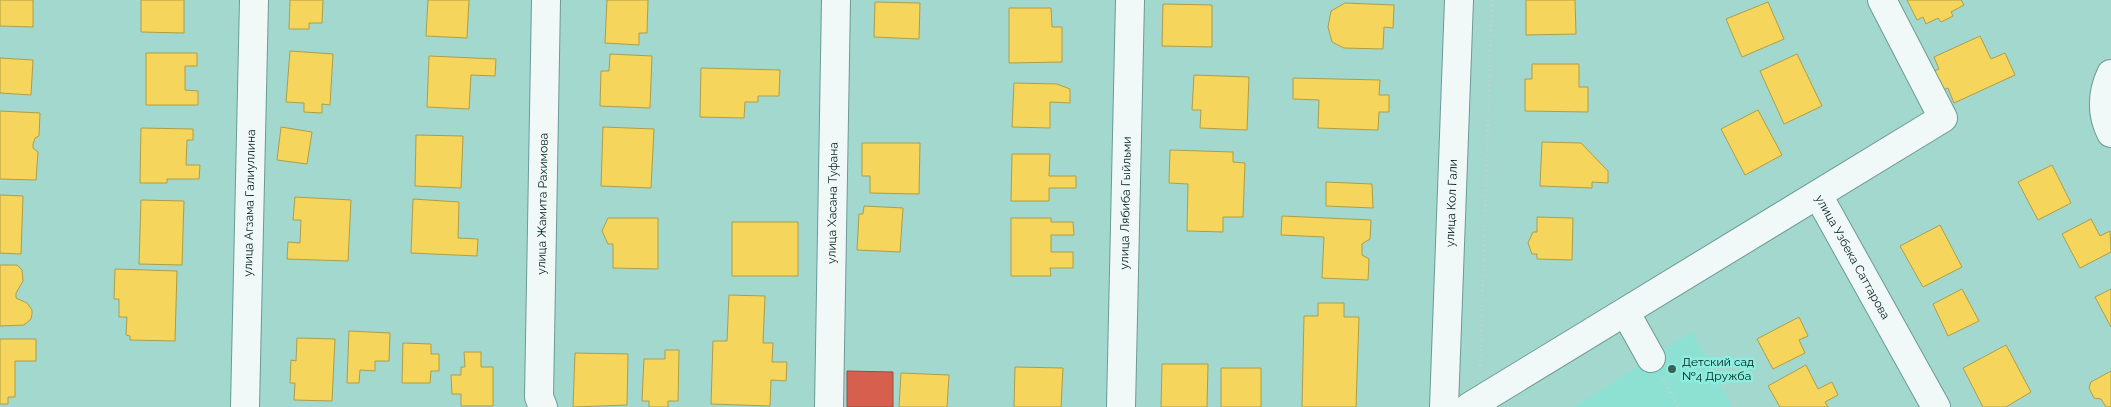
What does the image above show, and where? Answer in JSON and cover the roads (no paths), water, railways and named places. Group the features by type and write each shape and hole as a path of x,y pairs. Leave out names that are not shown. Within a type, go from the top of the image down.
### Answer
{"street":[{"name":"улица Агзама Галиуллина","path":"245,407 254,0"},
{"name":"улица Жамита Рахимова","path":"543,407 539,397 546,0"},
{"name":"улица Хасана Туфана","path":"829,407 836,0"},
{"name":"улица Лябиба Гыйльми","path":"1121,407 1130,0"},
{"name":"улица Кол Гали","path":"1444,407 1459,0"},
{"name":"улица Узбека Саттарова","path":"1882,0 1943,118 1818,194 1936,407"},
{"path":"2111,74 2103,101 2108,128 2111,133"},
{"path":"1474,404 1818,194"},
{"path":"1626,312 1651,358"}],"place":[{"name":"Детский сад №4 Дружба","path":"1672,369"}]}
